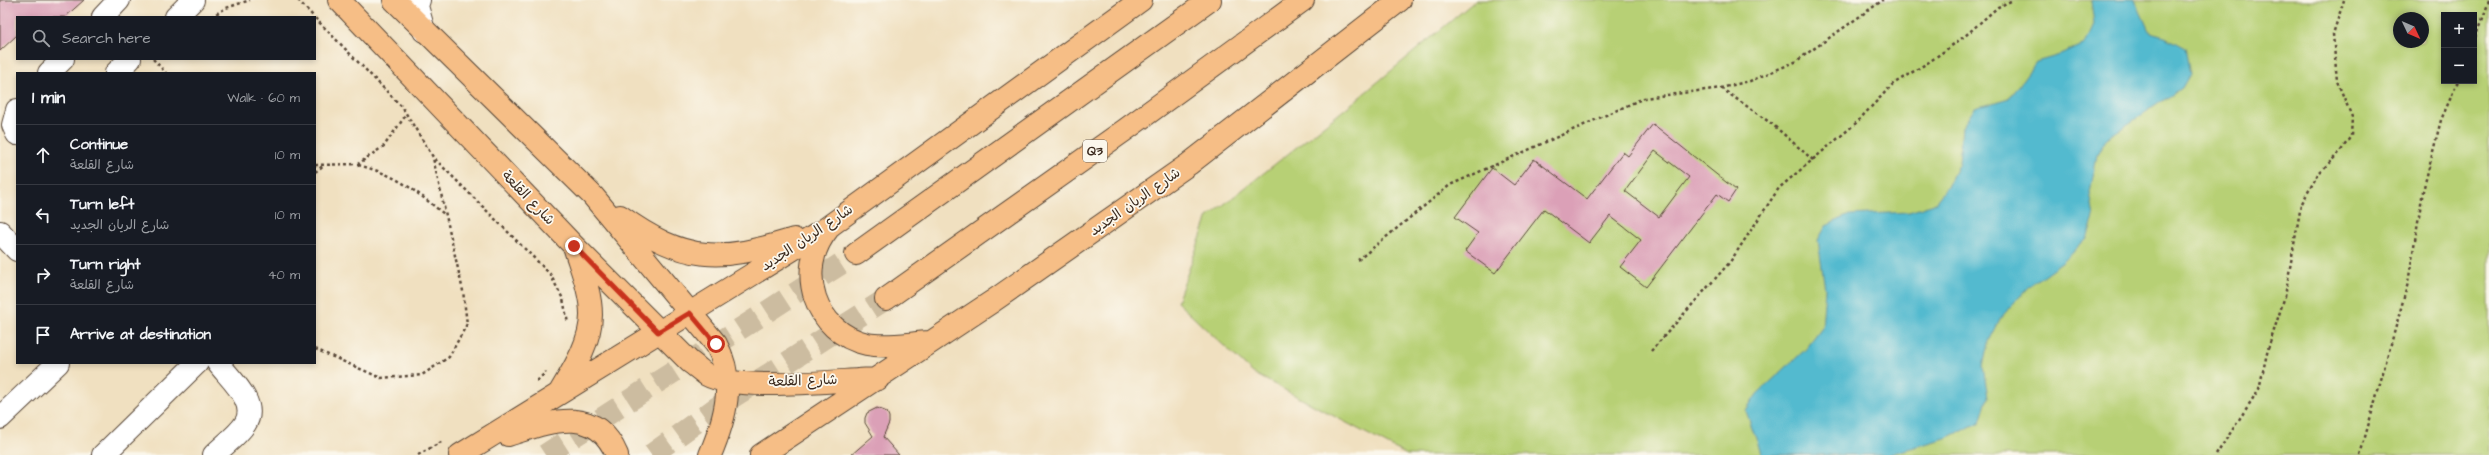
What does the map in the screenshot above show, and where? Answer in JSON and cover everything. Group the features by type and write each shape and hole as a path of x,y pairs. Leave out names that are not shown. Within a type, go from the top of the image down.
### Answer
{"main road":[{"name":"شارع القلعة","path":"339,0 658,332 690,362 708,375 729,381 773,384 878,379"},
{"path":"394,0 593,196 716,344 723,357 729,381 720,431 710,455"},
{"name":"شارع الريان الجديد","path":"460,455 829,225 1141,0"},
{"path":"856,254 1210,0"},
{"name":"Q3","path":"886,299 1303,0"},
{"name":"شارع الريان الجديد","path":"761,455 878,379 929,342 993,302 1189,164 1400,0"},
{"path":"593,196 643,233 681,251 722,256 758,250 829,225"},
{"path":"829,225 820,238 812,259 810,282 816,304 829,322 846,337 868,344 929,342"},
{"path":"559,394 577,363 591,316 589,295 574,246"},
{"path":"478,444 551,422 576,420 595,426 613,446 617,455"}],"lane":[{"path":"104,16 119,0"},
{"path":"419,0 417,6 424,31"},
{"path":"50,72 62,60"},
{"path":"117,72 129,60"},
{"path":"16,114 13,125 16,132"},
{"path":"0,232 16,249"},
{"path":"0,418 57,364"},
{"path":"103,455 195,364"},
{"path":"214,455 246,424 250,408 244,395 219,364"}],"path":[{"path":"213,16 226,8 250,0"},
{"path":"298,0 312,16"},
{"path":"1358,260 1450,185 1644,98 1721,88 1750,81 1795,62 1883,0"},
{"path":"1651,351 1730,262 1779,188 1855,124 1893,84 1959,40 1998,7 2013,0"},
{"path":"2216,455 2259,389 2268,349 2285,296 2301,205 2318,174 2340,152 2351,136 2352,116 2337,81 2333,34 2344,0"},
{"path":"2477,35 2489,1"},
{"path":"316,20 402,107 433,157 550,274 564,299 568,323 566,329"},
{"path":"154,60 165,72"},
{"path":"2360,455 2408,283 2423,191 2441,120 2457,84"},
{"path":"1721,88 1772,124 1813,160"},
{"path":"358,164 384,146 406,115"},
{"path":"316,349 381,378 422,375 449,357 467,324 463,291 433,157"},
{"path":"316,164 358,164 384,172 410,187 445,214"},
{"path":"316,171 325,165"},
{"path":"536,382 552,366"},
{"path":"418,455 444,440"}],"green space":[{"path":"1476,0 2489,0 2489,455 1407,455 1253,373 1177,302 1208,217 1355,101"}],"water":[{"path":"2091,0 2135,0 2150,33 2165,37 2185,48 2190,74 2182,88 2107,138 2097,155 2090,192 2094,218 2087,238 2063,261 2034,282 2003,314 1988,343 1983,367 1988,397 1980,422 1949,437 1887,455 1762,455 1746,411 1757,394 1806,349 1822,328 1825,289 1818,240 1826,226 1849,215 1909,212 1934,204 1947,187 1959,163 1962,127 1975,108 2010,98 2036,62 2060,55 2085,44 2094,24"}],"building":[{"path":"0,0 84,0 66,16 16,16 16,36 0,51"},
{"path":"1653,124 1736,190 1728,202 1717,194 1646,287 1620,267 1641,240 1610,216 1589,243 1544,209 1495,273 1465,251 1478,233 1455,217 1492,168 1514,185 1534,159 1587,199 1623,152 1628,156","holes":["1655,151 1689,177 1659,217 1625,191"]},
{"path":"877,408 887,412 889,423 883,437 899,455 851,455 873,436 865,423 865,418 867,413"}],"tunnel":[{"path":"545,455 856,254"},
{"path":"651,455 716,408 886,299"}],"route":[{"path":"574,246 658,332 690,313 716,344"}]}
